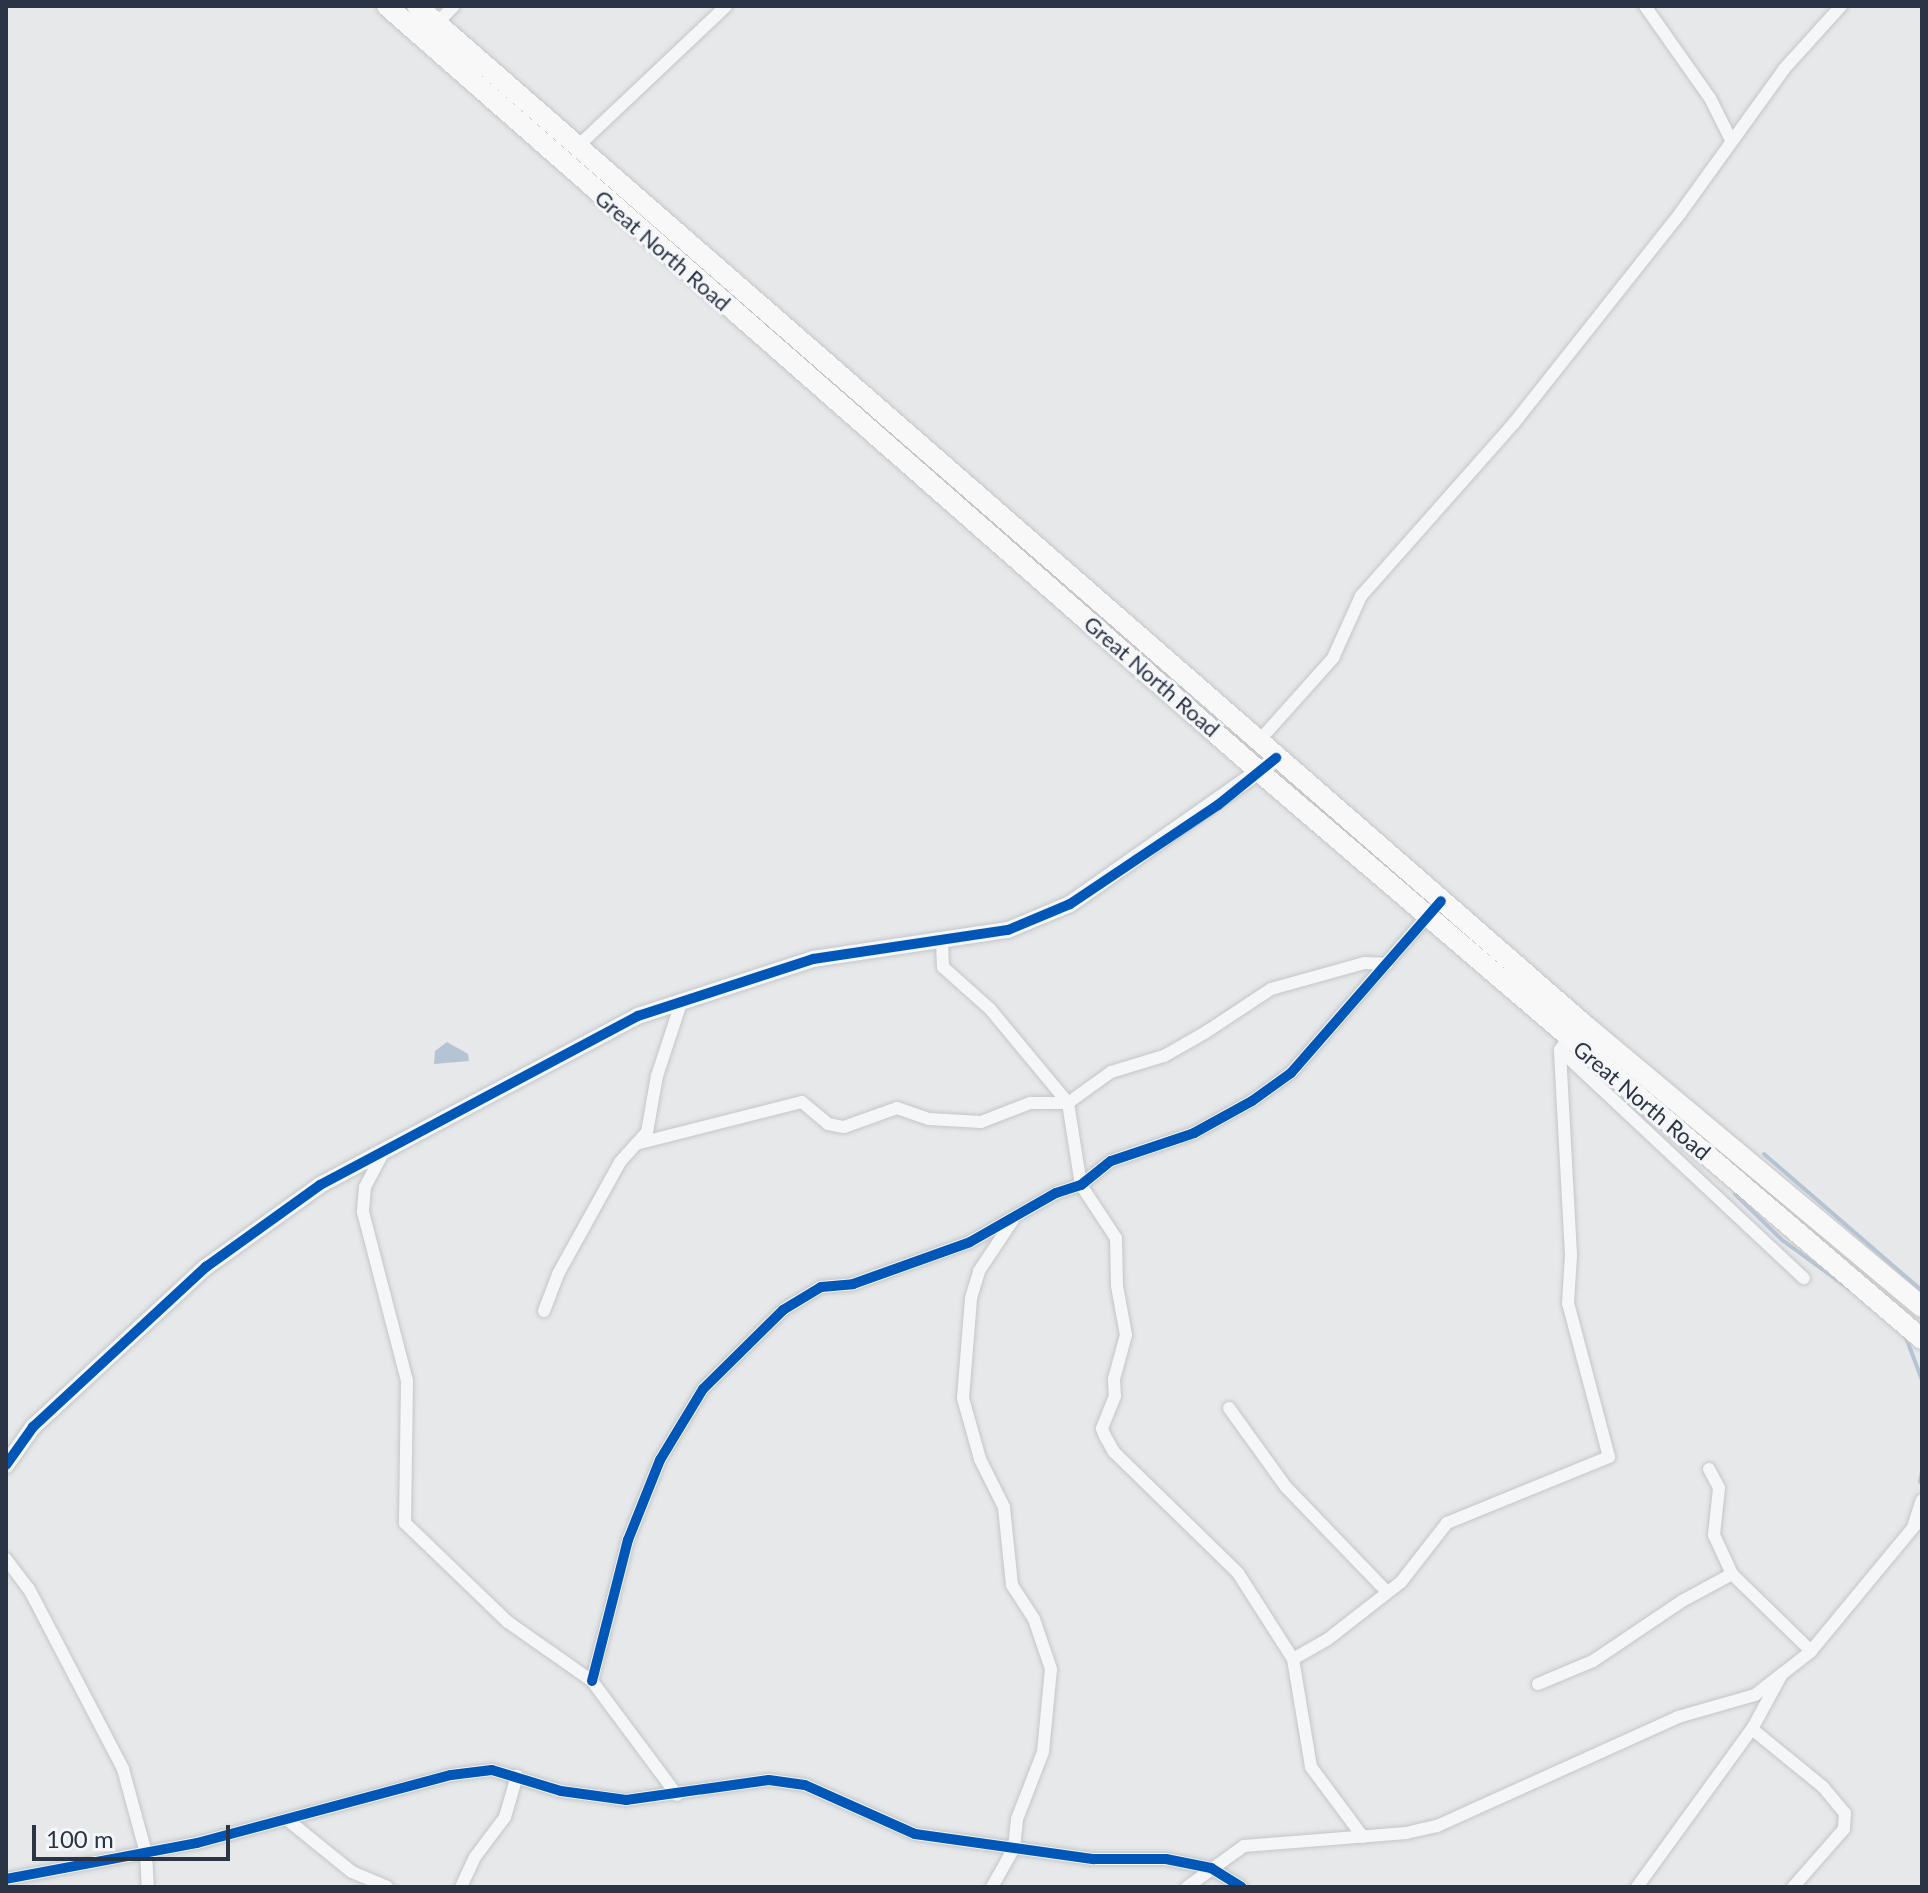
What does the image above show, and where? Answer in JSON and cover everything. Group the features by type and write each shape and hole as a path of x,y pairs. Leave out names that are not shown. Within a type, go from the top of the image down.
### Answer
{"main road":[{"name":"Great North Road","path":"387,6 1260,771 1580,1021 1922,1307"},
{"name":"Great North Road","path":"417,6 1276,758 1434,909 1564,1044 1922,1339"}],"street":[{"path":"436,24 454,6"},
{"path":"577,147 726,6"},
{"path":"1645,6 1710,98 1731,140"},
{"path":"1258,742 1333,658 1361,596 1514,423 1681,212 1731,140 1841,6"},
{"path":"6,1465 33,1427 206,1267 320,1185 382,1155 638,1016 813,959 1008,930 1070,904 1276,758"},
{"path":"592,1681 625,1553 651,1480 703,1389 798,1297 911,1265 1014,1219 1056,1193 1081,1185 1111,1161 1194,1133 1262,1094 1291,1073 1434,909"},
{"path":"942,940 943,967 990,1009 1068,1103 1081,1185 1116,1238 1126,1335 1114,1379 1115,1396 1102,1429 1105,1436 1114,1452 1238,1573 1293,1659 1311,1767 1363,1837"},
{"path":"636,1144 802,1102 828,1124 844,1127 897,1108 929,1119 981,1122 1030,1103 1068,1103 1111,1072 1164,1056 1271,989 1364,963 1387,964"},
{"path":"544,1311 558,1274 653,1117 657,1076 682,1000"},
{"path":"1293,1659 1328,1639 1387,1592 1420,1562 1431,1539 1447,1523 1609,1457 1568,1303 1571,1255 1564,1044 1580,1021"},
{"path":"1564,1044 1804,1278"},
{"path":"382,1155 365,1187 363,1212 407,1381 405,1523 508,1622 592,1681 677,1795"},
{"path":"992,1887 1014,1848 1017,1819 1043,1752 1051,1669 1034,1619 1012,1585 1004,1507 980,1459 962,1383 979,1271 1014,1219"},
{"path":"1229,1408 1286,1487 1387,1592"},
{"path":"1709,1469 1719,1488 1714,1535 1732,1574 1811,1651"},
{"path":"1187,1887 1244,1846 1363,1837 1437,1826 1678,1717 1755,1695 1811,1651 1918,1520 1922,1500"},
{"path":"6,1559 29,1589 123,1769 146,1853 148,1887"},
{"path":"1538,1684 1593,1661 1682,1601 1732,1574"},
{"path":"1637,1887 1752,1729 1782,1674"},
{"path":"1752,1729 1823,1787 1845,1813 1844,1829 1793,1887"},
{"path":"6,1879 146,1853 289,1821 476,1770 517,1776 600,1798 677,1795 769,1780 805,1785 915,1834 1094,1859 1166,1859 1211,1868 1242,1887"},
{"path":"461,1887 475,1857 505,1817 517,1776"},
{"path":"289,1821 342,1866 387,1887"}],"water":[{"path":"447,1042 468,1054 469,1061 434,1064 435,1051"}],"waterway":[{"path":"1764,1154 1922,1291"},
{"path":"1735,1194 1782,1240 1850,1289"},
{"path":"1905,1335 1922,1380"},
{"path":"1920,1482 1922,1472"}],"cycle path":[{"path":"6,1465 33,1427 206,1267 320,1185 638,1016 813,959 1008,930 1070,904 1218,805 1276,758"},
{"path":"592,1681 628,1540 660,1460 703,1389 783,1310 821,1287 853,1284 970,1242 1056,1193 1081,1185 1111,1161 1194,1133 1252,1101 1291,1073 1441,901"},
{"path":"6,1879 197,1843 451,1775 492,1770 561,1791 626,1800 769,1780 805,1785 915,1834 1094,1859 1166,1859 1211,1868 1242,1887"}]}
